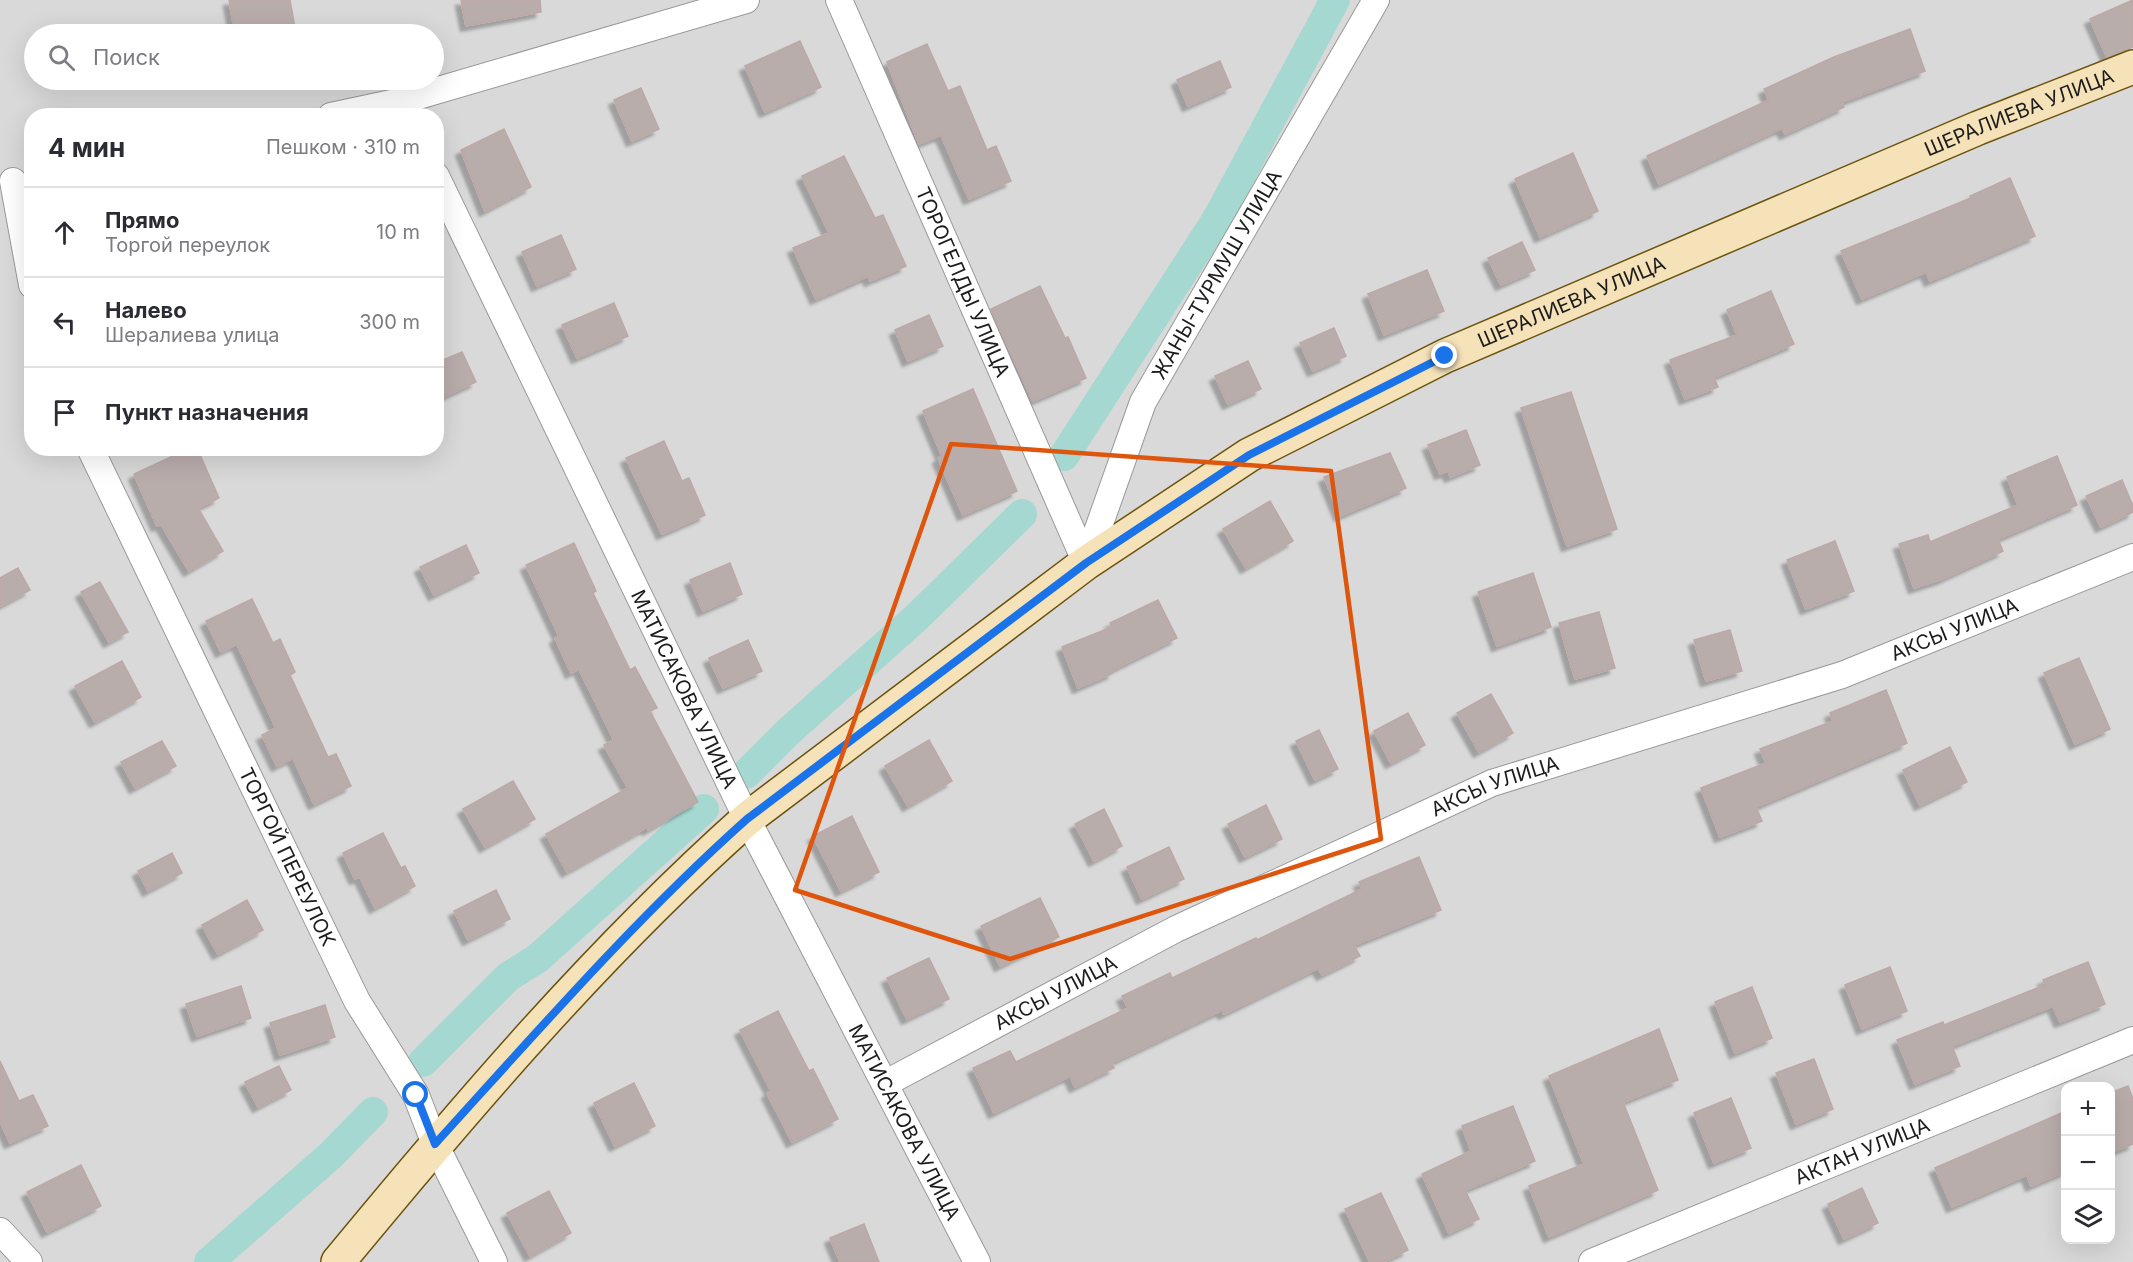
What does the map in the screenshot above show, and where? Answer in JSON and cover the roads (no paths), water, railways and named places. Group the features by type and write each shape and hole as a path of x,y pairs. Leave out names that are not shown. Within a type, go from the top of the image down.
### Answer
{"street":[{"path":"404,108 746,0"},
{"name":"ТОРОГЕЛДЫ УЛИЦА","path":"839,0 1086,563"},
{"name":"ЖАНЫ-ТУРМУШ УЛИЦА","path":"1086,563 1143,402 1376,0"},
{"name":"ШЕРАЛИЕВА УЛИЦА","path":"338,1262 435,1144 618,943 706,856 747,819 1086,563 1249,455 1445,356 1978,128 2133,67"},
{"path":"15,181 24,236"},
{"name":"МАТИСАКОВА УЛИЦА","path":"444,193 747,819 977,1262"},
{"name":"ТОРГОЙ ПЕРЕУЛОК","path":"94,456 357,1001 416,1095 435,1144 494,1262"},
{"name":"АКСЫ УЛИЦА","path":"886,1083 1176,928 1492,783 1842,675 2133,557"},
{"name":"АКТАН УЛИЦА","path":"1592,1262 2133,1040"},
{"path":"0,1231 29,1262"}],"waterway":[{"path":"1064,456 1217,219 1335,0"},
{"path":"746,774 788,732 917,617 1022,514"},
{"path":"423,1062 508,977 538,958 704,809"},
{"path":"209,1262 331,1155 373,1112"}]}
